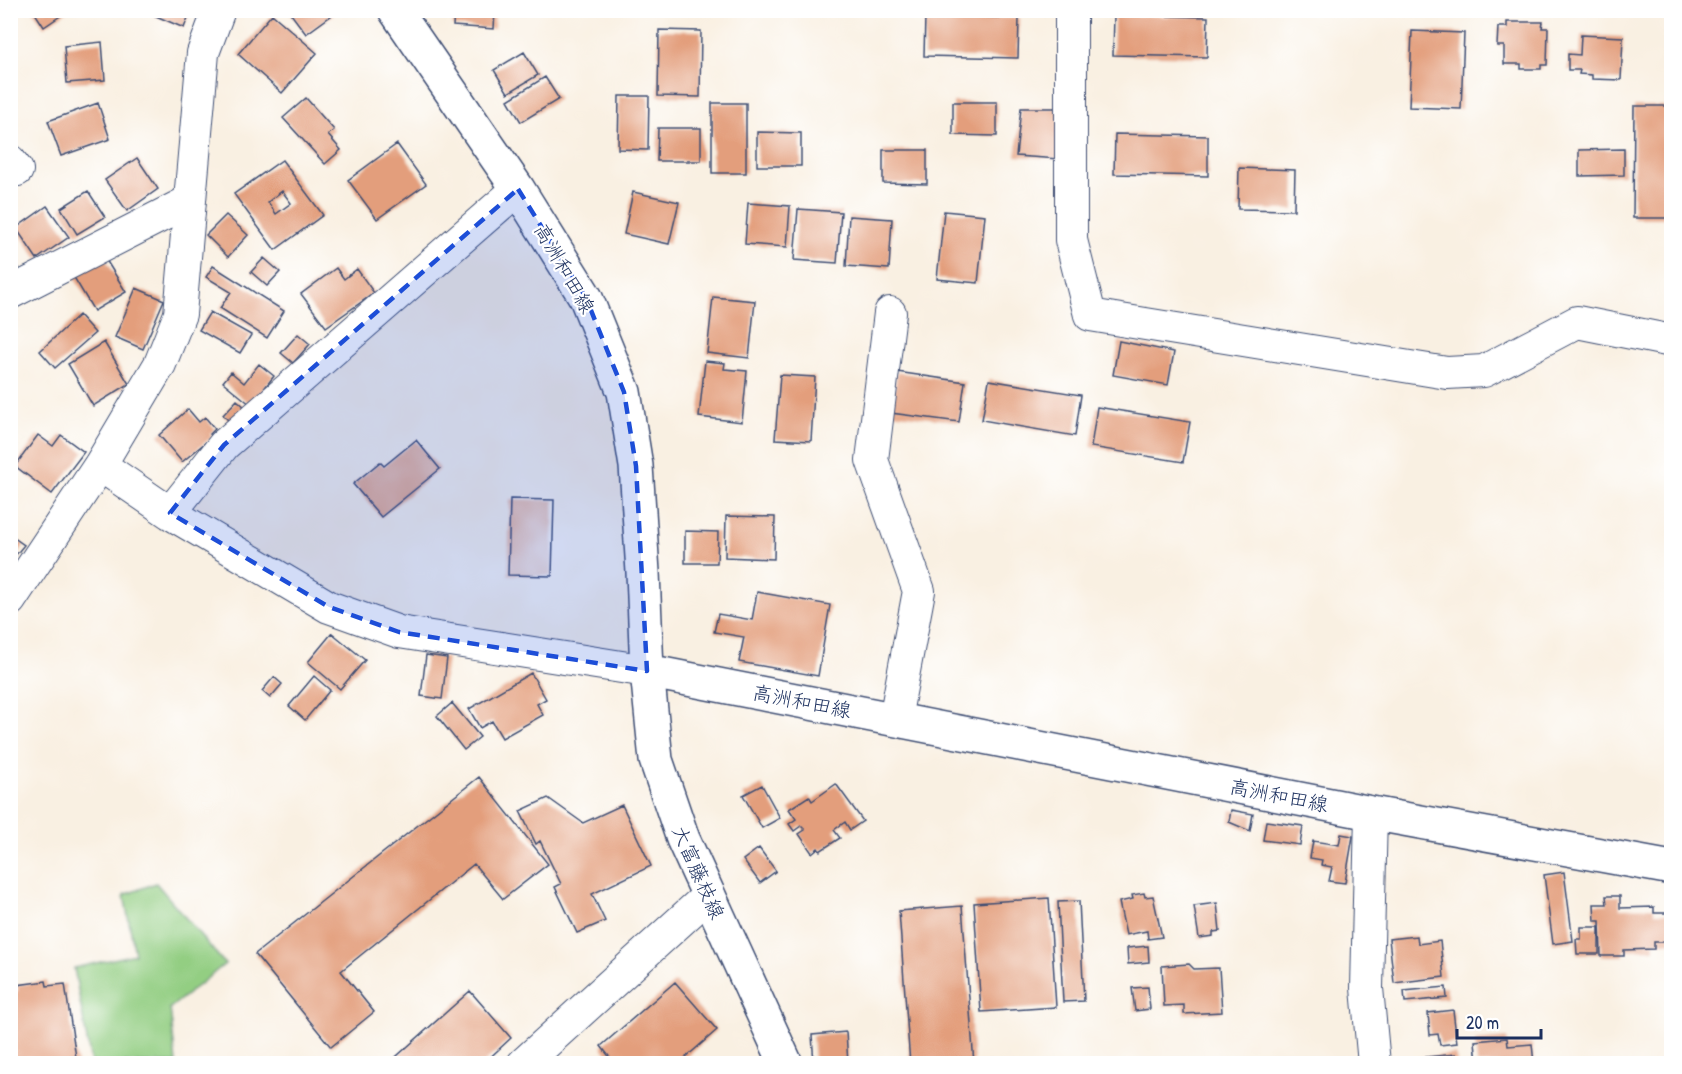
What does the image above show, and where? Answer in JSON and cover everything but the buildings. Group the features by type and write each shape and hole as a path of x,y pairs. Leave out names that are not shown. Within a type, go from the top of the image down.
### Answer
{"main road":[{"name":"高洲和田線","path":"395,10 518,189 586,298 624,392 636,466 647,671 1371,813 1671,868"},
{"name":"大富藤枝線","path":"647,671 656,760 683,839 786,1064"}],"street":[{"path":"10,600 100,465 160,364 180,314 203,53 219,10"},
{"path":"1071,10 1071,240 1090,315 1447,373 1484,371 1578,322 1671,341"},
{"path":"170,513 224,445 518,189"},
{"path":"10,293 190,201"},
{"path":"890,313 872,460 919,591 895,719"},
{"path":"100,465 170,513 329,607 399,632 647,671"},
{"path":"1371,813 1367,988 1374,1064"},
{"path":"523,1064 709,895"}],"highlighted area":[{"path":"518,189 586,298 624,392 636,466 647,671 399,632 329,607 170,513 224,445"}],"green space":[{"path":"156,883 225,964 170,1008 176,1063 91,1063 74,968 135,954 124,895"}]}
